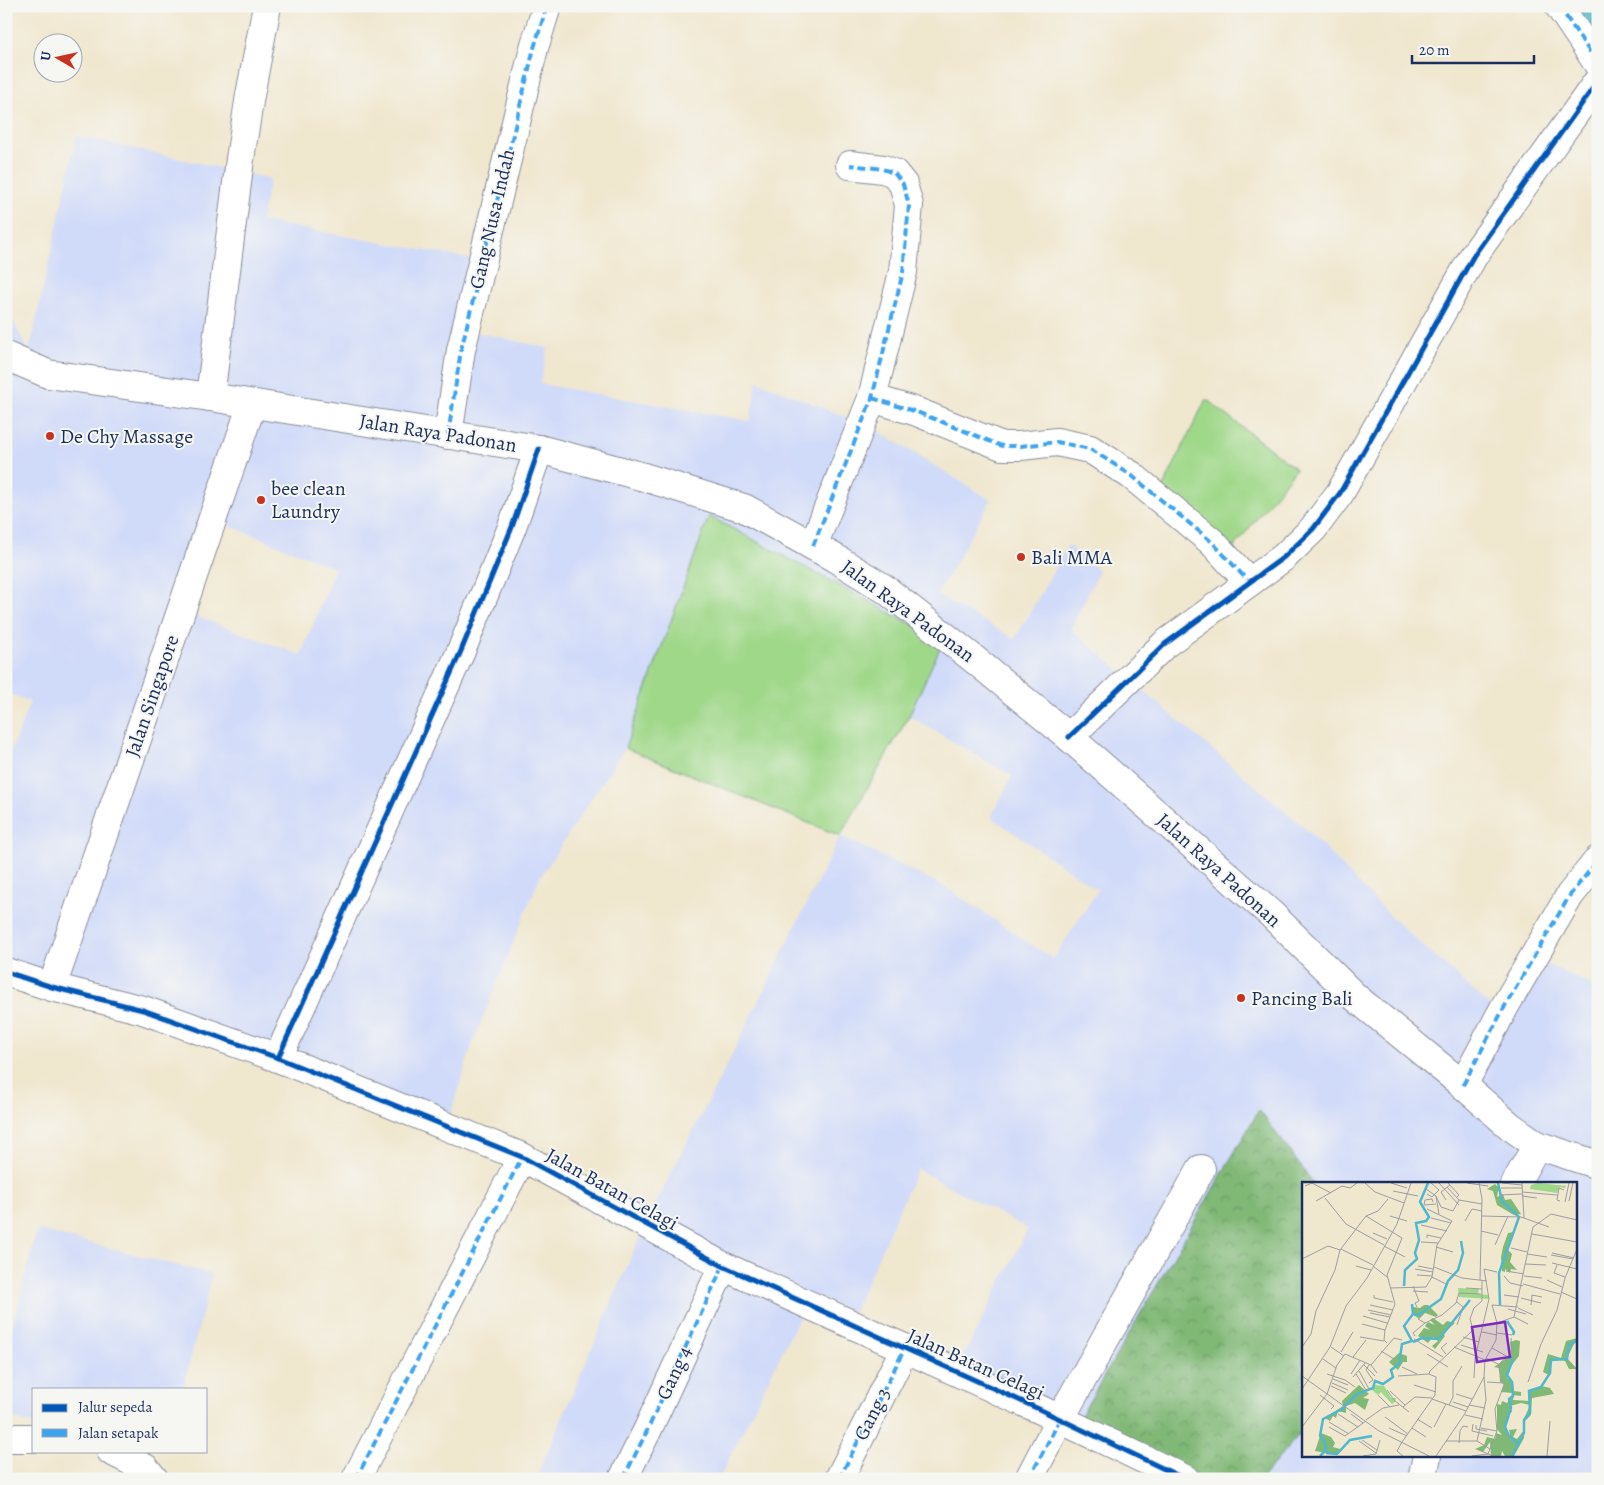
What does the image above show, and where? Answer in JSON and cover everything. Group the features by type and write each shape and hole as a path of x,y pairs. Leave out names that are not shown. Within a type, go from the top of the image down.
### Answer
{"street":[{"path":"210,397 240,160 267,6"},
{"name":"Gang Nusa Indah","path":"448,435 461,350 526,76 547,6"},
{"path":"1559,6 1598,64"},
{"path":"1069,736 1165,644 1284,557 1314,529 1340,493 1474,255 1598,81"},
{"path":"813,546 872,398 903,272 909,205 903,184 894,173 883,169 850,165"},
{"name":"Jalan Raya Padonan","path":"6,356 48,374 210,397 539,449 644,477 744,508 885,589 1069,736 1271,914 1355,996 1510,1126 1538,1145 1598,1165"},
{"path":"872,398 917,412 1002,446 1057,442 1090,449 1131,475 1212,542 1249,582"},
{"name":"Jalan Singapore","path":"52,987 252,404"},
{"path":"278,1058 461,651 512,527 539,449"},
{"path":"1463,1085 1505,1006 1570,894 1598,860"},
{"name":"Jalan Batan Celagi","path":"6,972 52,987 143,1010 278,1058 522,1156 723,1266 1060,1419 1185,1479"},
{"path":"1516,1182 1538,1145"},
{"path":"356,1479 522,1156"},
{"path":"1029,1479 1060,1419 1201,1169"},
{"name":"Gang 4","path":"623,1479 723,1266"},
{"name":"Gang 3","path":"839,1479 905,1348"},
{"path":"6,1438 32,1438"},
{"path":"113,1452 145,1468 154,1479"},
{"path":"1422,1479 1427,1458"}],"shaded area":[{"path":"77,136 270,179 261,221 477,260 466,330 548,348 540,384 750,421 757,381 875,429 991,500 937,595 1015,639 1068,545 1099,571 1071,629 1306,829 1391,917 1505,1019 1538,960 1598,988 1598,1479 1261,1479 1302,1431 1302,1458 1576,1458 1576,1182 1313,1182 1259,1110 1075,1426 958,1367 1028,1229 917,1169 853,1314 811,1294 719,1479 536,1479 647,1220 727,1065 840,836 945,887 1053,959 1098,890 991,817 1012,776 909,716 943,641 709,516 625,748 539,879 472,1045 451,1113 410,1114 6,975 6,764 30,702 6,693 6,308 29,352","holes":["203,515 335,568 301,655 179,610"]},
{"path":"37,1230 212,1274 183,1388 32,1388 32,1424 6,1417 6,1352"}],"green space":[{"path":"1567,6 1598,6 1598,55"},
{"path":"1206,399 1296,469 1228,555 1153,508"},
{"path":"709,516 943,641 909,716 840,836 625,748"},
{"path":"1259,1110 1313,1182 1302,1182 1302,1431 1261,1479 1179,1479 1075,1426"}],"waterway":[{"path":"1568,12 1598,23"}],"marked path":[{"path":"448,435 461,350 534,48 547,6"},
{"path":"1559,6 1598,64"},
{"path":"813,546 872,398 903,272 909,205 903,184 894,173 883,169 850,165"},
{"path":"872,398 917,412 1002,446 1057,442 1090,449 1131,475 1212,542 1249,582"},
{"path":"1463,1085 1505,1006 1570,895 1598,860"},
{"path":"356,1479 522,1157"},
{"path":"623,1479 723,1266"},
{"path":"839,1479 905,1348"},
{"path":"1029,1479 1060,1419"}],"cycle path":[{"path":"1069,737 1165,644 1284,557 1313,529 1340,493 1474,255 1598,81"},
{"path":"278,1058 461,651 512,527 539,449"},
{"path":"6,972 52,987 143,1010 278,1058 522,1157 723,1266 1041,1410 1185,1479"}],"place":[{"name":"De Chy Massage","path":"50,436"},
{"name":"bee clean Laundry","path":"261,500"},
{"name":"Bali MMA","path":"1021,557"},
{"name":"Pancing Bali","path":"1241,998"}]}
